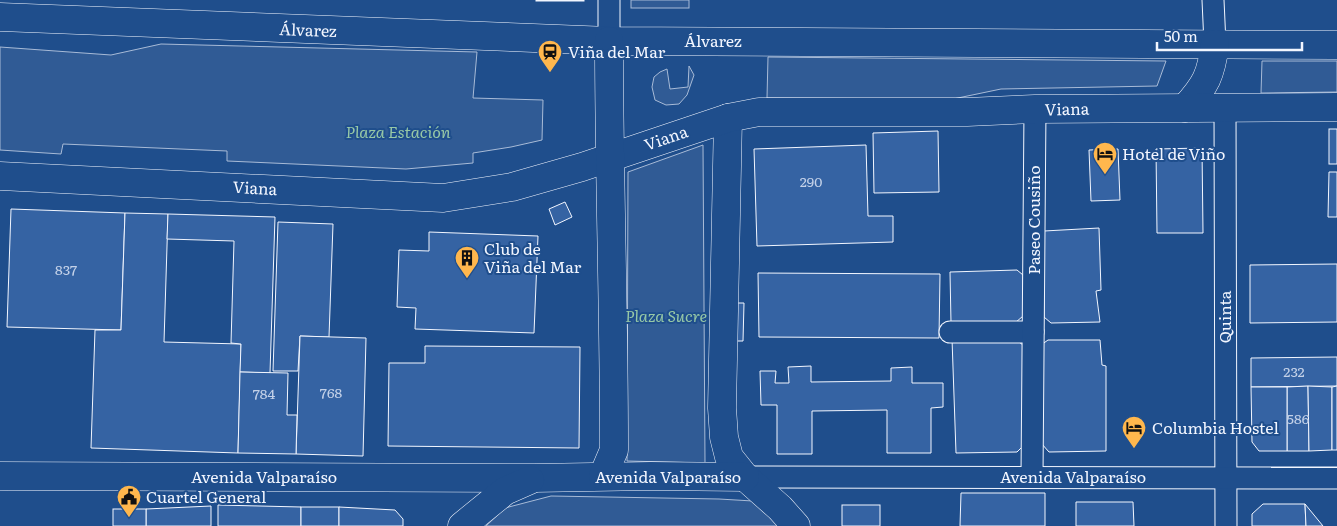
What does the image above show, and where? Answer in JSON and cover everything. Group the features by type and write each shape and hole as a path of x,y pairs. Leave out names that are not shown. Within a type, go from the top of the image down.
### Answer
{"main road":[{"name":"Álvarez","path":"5,19 609,41 1337,44"},
{"path":"603,476 614,450 609,41"},
{"path":"1185,108 1208,78 1212,67 1215,44"},
{"name":"Viana","path":"0,176 444,198 512,187 582,167 728,118 759,112 966,112 1035,109 1337,107"},
{"path":"728,118 724,436 729,456 745,477 780,508 796,526"},
{"name":"Avenida Valparaíso","path":"0,476 745,477"},
{"path":"462,526 505,491 534,478"}],"street":[{"path":"609,0 609,41"},
{"path":"1213,0 1215,44"},
{"name":"Quinta","path":"1225,107 1226,526"},
{"name":"Paseo Cousiño","path":"1032,477 1035,109"},
{"path":"950,332 1033,332"},
{"name":"Avenida Valparaíso","path":"745,477 1337,478"}],"green space":[{"path":"631,0 689,0 689,8 631,8"},
{"name":"Plaza Estación","path":"161,44 477,52 473,98 543,100 542,140 473,153 473,163 406,169 227,161 227,151 63,144 61,154 0,150 0,47 111,55"},
{"path":"768,57 1166,61 1157,86 1001,89 953,99 767,98"},
{"path":"1262,61 1337,61 1337,92 1261,93"},
{"path":"689,66 694,75 687,95 679,104 666,105 655,100 652,87 654,77 667,69 670,89 688,87"},
{"name":"Plaza Sucre","path":"703,145 705,463 627,461 628,172"},
{"path":"551,496 753,501 782,526 486,526 505,508"}],"building":[{"path":"584,0 584,1 536,1"},
{"path":"1329,129 1337,129 1337,164 1329,164"},
{"path":"938,131 939,192 874,193 873,133"},
{"path":"866,145 868,216 893,216 893,242 757,246 754,149"},
{"path":"1202,148 1203,233 1157,233 1156,149"},
{"name":"Hotel de Viño","path":"1118,149 1120,200 1091,201 1089,150"},
{"path":"1329,172 1337,172 1337,217 1328,217"},
{"path":"565,202 572,217 555,225 549,209"},
{"path":"11,209 125,213 121,330 7,327"},
{"path":"125,213 168,214 164,342 241,344 238,453 91,448 95,330 121,330"},
{"path":"168,214 275,217 270,373 240,372 241,344 231,343 234,241 167,239"},
{"path":"278,222 333,224 329,337 300,336 298,371 273,371"},
{"path":"1099,228 1101,290 1096,291 1100,322 1051,323 1044,317 1044,231"},
{"name":"Club de Viña del Mar","path":"429,232 538,236 534,333 415,329 416,308 397,307 399,250 429,251"},
{"path":"1337,264 1337,322 1250,323 1250,265"},
{"path":"1017,270 1023,275 1023,316 1015,323 951,323 950,272"},
{"path":"758,273 940,274 939,338 759,337"},
{"path":"735,303 744,303 743,341 734,341"},
{"path":"300,336 366,338 363,456 296,454"},
{"path":"952,339 1015,339 1023,345 1026,443 1017,452 956,453"},
{"path":"1048,340 1100,340 1102,365 1106,366 1106,451 1049,452 1041,443 1041,345"},
{"path":"425,346 580,347 579,448 388,446 389,363 425,363"},
{"path":"1337,357 1337,386 1251,387 1251,358"},
{"path":"811,366 811,382 891,381 891,368 912,367 912,383 943,383 943,407 931,408 931,453 887,453 887,410 812,411 812,454 777,454 777,405 761,405 760,371 776,371 775,383 789,383 788,367"},
{"path":"240,372 288,373 287,415 297,415 296,454 238,453"},
{"path":"1308,386 1309,451 1287,451 1287,387"},
{"path":"1308,386 1332,387 1332,450 1309,451"},
{"path":"1337,386 1337,450 1332,450 1332,387"},
{"path":"1251,387 1287,387 1287,451 1259,451 1252,442"},
{"path":"961,493 1045,493 1045,526 960,526"},
{"path":"1076,502 1133,502 1134,526 1076,526"},
{"path":"1263,504 1305,504 1306,526 1252,526 1252,514"},
{"path":"1305,504 1323,526 1306,526"},
{"path":"218,505 301,507 301,526 218,526"},
{"path":"842,505 880,505 880,526 842,526"},
{"path":"211,506 211,526 146,526 146,509"},
{"path":"301,507 339,507 339,526 301,526"},
{"path":"339,507 395,510 403,519 403,526 339,526"},
{"name":"Cuartel General","path":"113,509 146,509 146,526 113,526"}],"place":[{"name":"Viña del Mar","path":"550,73"},
{"name":"Hotel de Viño","path":"1105,175"},
{"name":"Club de Viña del Mar","path":"467,279"},
{"name":"Columbia Hostel","path":"1134,449"},
{"name":"Cuartel General","path":"129,518"}]}
